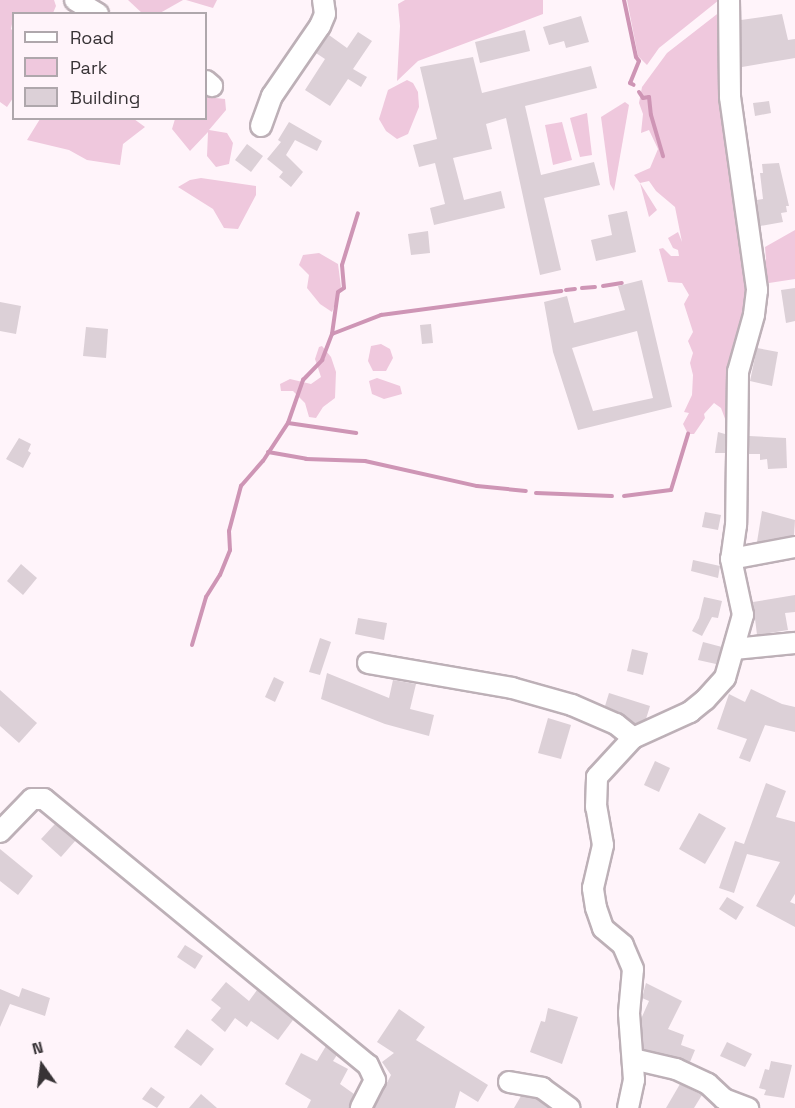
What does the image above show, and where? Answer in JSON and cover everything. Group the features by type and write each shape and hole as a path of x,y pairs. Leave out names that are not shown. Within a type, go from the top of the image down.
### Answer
{"street":[{"path":"75,0 95,12"},
{"path":"261,126 272,96 320,26 325,14 323,0"},
{"path":"628,1108 634,1080 629,1013 633,969 623,945 603,928 593,888 603,845 596,807 597,777 633,738 690,712 705,700 725,678 743,615 731,559 736,525 738,372 754,315 757,283 730,98 729,0"},
{"path":"731,559 795,547"},
{"path":"734,649 795,643"},
{"path":"368,663 512,688 564,702 616,724 633,738"},
{"path":"0,832 32,799 44,799 368,1065 375,1080 361,1108"},
{"path":"633,1059 676,1069 708,1084 724,1099 748,1108"},
{"path":"508,1082 542,1088 570,1108"}],"green space":[{"path":"0,0 54,0 56,6 53,12 12,12 12,100 7,107 0,102"},
{"path":"128,0 183,0 162,12 141,12"},
{"path":"186,0 217,0 213,8"},
{"path":"405,0 543,0 543,14 418,61 397,81 400,26 398,4"},
{"path":"627,0 719,0 659,48 647,65 638,56"},
{"path":"721,11 759,274 766,259 765,247 795,230 795,279 769,283 758,277 730,432 721,408 714,403 704,414 705,418 694,434 688,434 683,424 689,413 684,412 692,395 693,375 690,363 693,353 688,341 693,332 684,304 689,295 682,283 668,282 659,249 663,248 671,256 679,256 678,250 673,248 668,238 678,232 682,242 675,207 656,191 649,181 640,183 634,175 650,168 658,149 649,130 641,133 643,114 639,103 642,87 667,53"},
{"path":"407,80 413,83 418,92 419,107 408,134 397,139 386,131 379,119 388,90"},
{"path":"207,97 225,99 226,110 209,130 227,133 233,143 229,164 216,167 207,156 208,132 190,151 172,129 175,120 207,120"},
{"path":"625,102 629,105 614,191 610,184 601,117"},
{"path":"587,113 592,155 580,157 570,118"},
{"path":"39,120 135,120 145,127 123,144 120,165 87,160 69,150 27,140"},
{"path":"562,122 572,160 553,165 545,125"},
{"path":"201,178 256,186 256,195 238,229 224,228 213,209 178,187 190,180"},
{"path":"640,183 657,210 649,217"},
{"path":"319,253 338,264 341,287 332,312 320,304 307,288 309,275 299,265 303,255"},
{"path":"381,344 390,349 393,358 386,371 373,371 368,361 371,346"},
{"path":"322,346 331,357 336,372 335,398 323,407 316,418 309,417 305,403 293,391 281,391 280,384 290,379 311,384 321,377 315,359 319,347"},
{"path":"377,378 400,386 402,394 384,399 372,394 369,381"}],"building":[{"path":"782,14 788,40 795,39 795,58 742,67 741,20"},
{"path":"581,16 589,42 566,48 564,41 549,45 543,27"},
{"path":"525,30 530,51 480,63 475,42"},
{"path":"358,32 372,41 353,69 367,77 361,87 348,79 330,106 305,90 325,59 316,53 329,35 347,48"},
{"path":"473,57 482,93 591,66 597,88 525,106 541,175 594,162 600,185 544,198 561,270 540,275 506,118 486,124 492,149 453,158 464,200 501,191 505,208 434,225 430,208 445,204 435,163 419,167 413,145 437,139 420,67"},
{"path":"769,101 771,113 755,116 753,103"},
{"path":"289,122 322,141 317,151 295,140 286,155 303,172 291,187 279,177 283,172 267,159 281,142 278,140"},
{"path":"247,144 263,156 251,172 235,160"},
{"path":"779,163 789,206 786,206 787,212 781,213 783,222 760,226 757,200 763,199 760,173 763,173 762,164"},
{"path":"627,211 636,252 596,261 591,240 612,235 608,215"},
{"path":"428,231 430,253 411,255 408,234"},
{"path":"642,280 672,407 578,430 553,352 544,302 567,296 574,323 625,310 618,286","holes":["637,331 653,398 593,411 572,348"]},
{"path":"795,288 795,321 786,323 781,290"},
{"path":"0,302 21,306 16,334 0,331"},
{"path":"431,324 433,343 422,344 420,325"},
{"path":"86,327 108,329 106,358 83,356"},
{"path":"757,348 778,352 772,386 750,381"},
{"path":"718,432 725,434 725,453 715,453"},
{"path":"749,436 786,438 787,468 768,469 767,459 760,460 760,454 749,454"},
{"path":"19,438 31,444 28,451 31,453 23,468 6,459"},
{"path":"762,511 795,520 794,535 757,542"},
{"path":"705,512 721,515 718,530 702,527"},
{"path":"693,560 720,566 718,578 691,571"},
{"path":"21,564 37,578 23,595 7,581"},
{"path":"795,595 795,612 785,613 788,630 757,635 753,602"},
{"path":"704,597 722,601 718,618 712,617 702,636 692,631 699,618"},
{"path":"358,618 387,623 384,640 355,634"},
{"path":"320,638 331,642 320,675 309,672"},
{"path":"703,642 722,647 716,664 698,660"},
{"path":"632,649 648,653 643,675 627,671"},
{"path":"327,673 389,698 393,680 416,684 410,709 434,715 429,736 385,724 321,699"},
{"path":"274,677 284,682 275,702 265,697"},
{"path":"751,689 782,704 795,707 795,732 765,725 750,762 739,758 747,739 717,729 729,694 745,702"},
{"path":"0,690 37,723 19,743 0,726"},
{"path":"609,693 650,706 646,719 635,724 621,713 605,706"},
{"path":"548,718 571,725 561,759 538,753"},
{"path":"655,761 670,768 659,792 644,785"},
{"path":"766,783 786,791 776,817 795,822 795,894 790,902 795,904 795,927 756,906 780,862 747,854 734,893 719,888 735,841 744,844"},
{"path":"699,813 726,828 705,864 679,849"},
{"path":"55,824 76,840 61,857 41,839"},
{"path":"0,849 33,876 18,895 0,881"},
{"path":"727,897 744,907 736,920 719,909"},
{"path":"185,945 203,956 195,969 177,957"},
{"path":"226,982 249,1001 257,990 293,1020 278,1040 251,1021 247,1027 235,1018 225,1032 211,1020 221,1008 211,1000"},
{"path":"646,983 682,1001 668,1029 684,1035 681,1045 695,1050 690,1062 644,1049 641,1019 649,1001 642,998"},
{"path":"22,988 50,998 45,1016 10,1004 0,1027 0,989 19,997"},
{"path":"548,1008 578,1017 562,1064 530,1052 541,1021 545,1022"},
{"path":"399,1009 425,1027 416,1040 488,1085 478,1102 460,1091 455,1108 374,1108 391,1075 382,1062 394,1053 377,1042"},
{"path":"187,1029 214,1049 201,1066 174,1047"},
{"path":"727,1042 752,1054 745,1067 720,1056"},
{"path":"326,1046 337,1055 333,1061 348,1069 340,1084 354,1094 349,1108 307,1108 311,1100 285,1084 301,1053 317,1061"},
{"path":"771,1061 792,1065 784,1098 764,1095 766,1090 759,1088 765,1069 769,1070"},
{"path":"680,1084 702,1095 694,1108 666,1108"},
{"path":"151,1087 165,1097 157,1108 142,1099"},
{"path":"201,1094 217,1108 189,1108"},
{"path":"521,1096 537,1099 549,1108 514,1108"}],"waterway":[{"path":"624,0 636,57 639,61 630,83 634,85"},
{"path":"639,92 643,98 649,97 651,115 663,156"},
{"path":"192,645 206,597 220,575 230,550 229,531 241,486 263,461 288,423 303,380 322,360 332,334 338,292 344,288 342,265 358,213"},
{"path":"603,286 622,283"},
{"path":"582,288 595,287"},
{"path":"566,290 575,289"},
{"path":"332,334 381,315 561,291"},
{"path":"288,423 356,433"},
{"path":"624,496 671,490 688,434"},
{"path":"268,452 306,459 365,461 477,486 526,491"},
{"path":"536,493 612,496"}]}
